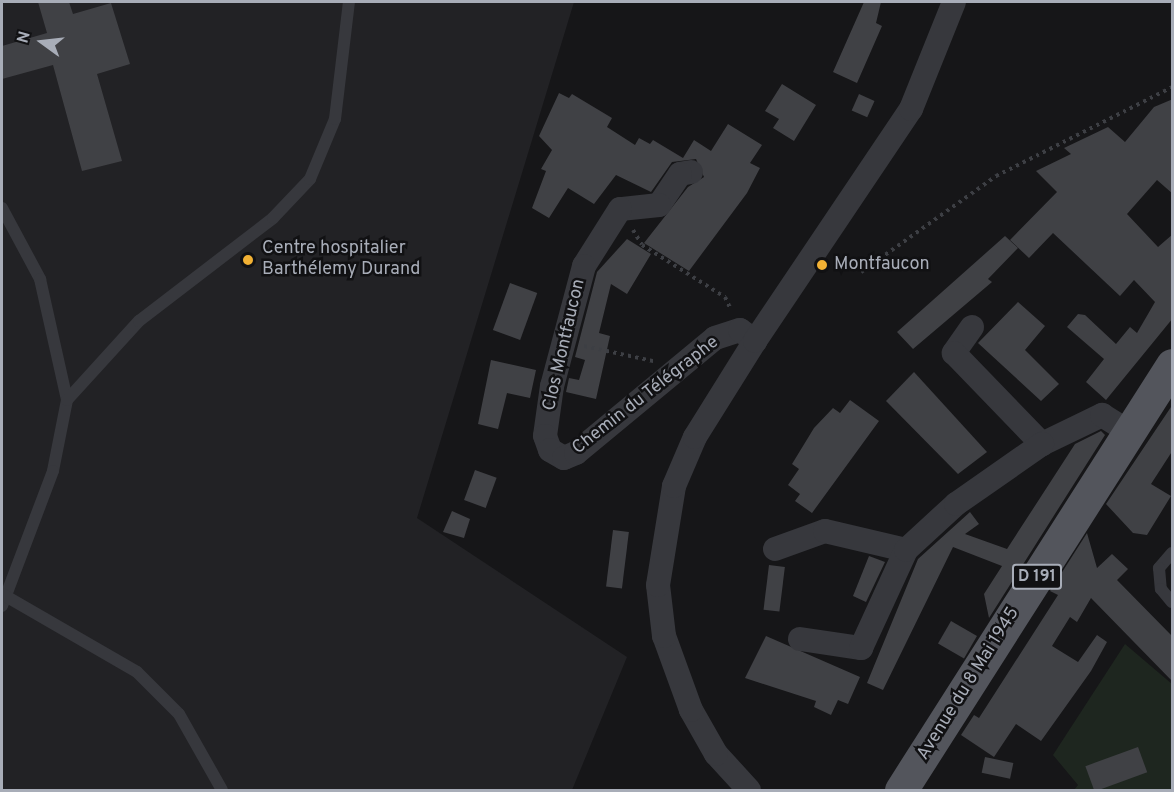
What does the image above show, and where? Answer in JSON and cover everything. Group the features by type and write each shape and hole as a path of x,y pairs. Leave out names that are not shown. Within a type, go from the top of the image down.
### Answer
{"main road":[{"name":"Avenue du 8 Mai 1945","path":"901,790 1129,432 1170,372"}],"street":[{"path":"749,790 716,754 691,710 664,636 658,585 674,486 695,437 747,336 910,109 954,2"},
{"path":"620,208 659,205 680,174 691,172"},
{"name":"Clos Montfaucon","path":"545,436 563,341 584,266 620,208"},
{"path":"972,327 954,354 1042,444"},
{"name":"Chemin du Télégraphe","path":"545,436 550,450 564,458 576,453 715,338 747,336"},
{"path":"800,639 861,648 906,550 956,504 1042,444 1102,415 1129,432"},
{"path":"775,549 825,531 906,550"}],"lane":[{"path":"67,400 139,321 273,218 310,179 335,119 349,2"},
{"path":"2,208 40,279 67,400 53,471 3,599 137,672 179,714 222,790"},
{"path":"1173,553 1159,568 1161,589 1173,602"}],"path":[{"path":"861,272 996,176 1173,87"},
{"path":"620,208 642,245 725,297 747,336"},
{"path":"563,341 679,368"}],"shaded area":[{"name":"Centre hospitalier Barthélemy Durand","path":"2,2 574,2 417,518 627,657 572,790 2,790"},
{"path":"1125,644 1172,684 1172,790 1074,790 1078,785 1053,755"}],"building":[{"path":"38,2 69,2 73,14 111,3 130,64 97,74 122,161 82,171 53,65 2,79 2,46 47,33"},
{"path":"864,2 881,2 876,23 882,26 857,83 833,72"},
{"path":"782,84 816,105 794,141 773,128 779,119 765,111"},
{"path":"559,93 569,98 572,94 612,118 607,127 635,145 639,138 650,144 653,140 683,158 694,140 711,151 728,124 762,145 750,163 760,168 747,193 689,271 644,243 688,187 704,177 696,159 672,162 651,192 616,175 594,204 568,188 549,218 532,208 546,171 541,169 552,150 539,136"},
{"path":"859,94 875,101 867,117 852,110"},
{"path":"1173,99 1173,194 1157,180 1127,214 1158,247 1173,234 1173,318 1106,400 1086,382 1104,359 1067,327 1078,314 1085,315 1116,344 1130,327 1137,333 1155,302 1134,280 1120,296 1053,233 1029,258 1010,240 1057,192 1036,171 1071,154 1064,148 1108,127 1125,142 1154,107"},
{"path":"1005,236 1018,248 988,279 992,282 913,349 897,332"},
{"path":"627,239 651,254 627,294 611,284 599,333 610,336 596,399 566,392 569,378 579,380 585,360 575,357 597,272"},
{"path":"510,283 537,293 520,340 493,330"},
{"path":"1018,302 1045,326 1025,350 1059,384 1041,401 978,343"},
{"path":"491,360 536,370 530,398 507,393 498,429 478,424"},
{"path":"914,372 987,452 958,474 886,401"},
{"path":"850,400 879,421 812,513 795,501 800,494 788,485 799,469 792,464 814,428 833,408 840,413"},
{"path":"1173,404 1173,450 1151,484 1171,496 1147,535 1133,533 1106,504"},
{"path":"1101,431 1105,435 989,618 984,594 1002,566 953,547 883,690 867,683 918,559 970,512 979,524 965,534 1007,549 1075,444"},
{"path":"475,470 497,478 486,508 464,500"},
{"path":"452,511 470,519 464,538 443,532"},
{"path":"613,530 629,532 622,589 606,587"},
{"path":"1087,533 1097,568 1112,554 1128,569 1117,580 1173,637 1173,682 1091,598 1077,622 1070,617 1052,646 1078,662 1097,635 1107,642 1091,671 1041,741 1016,724 994,757 961,735 974,715 979,718 1058,595 1050,591"},
{"path":"869,556 885,562 866,602 853,596"},
{"path":"769,565 785,567 779,612 764,610"},
{"path":"951,621 977,636 964,659 938,644"},
{"path":"766,636 860,677 848,704 838,700 831,715 814,707 816,701 745,678"},
{"path":"1138,747 1147,772 1094,790 1085,766"},
{"path":"985,757 1013,763 1010,779 982,773"}],"place":[{"name":"Centre hospitalier Barthélemy Durand","path":"248,260"},
{"name":"Montfaucon","path":"822,265"}]}
